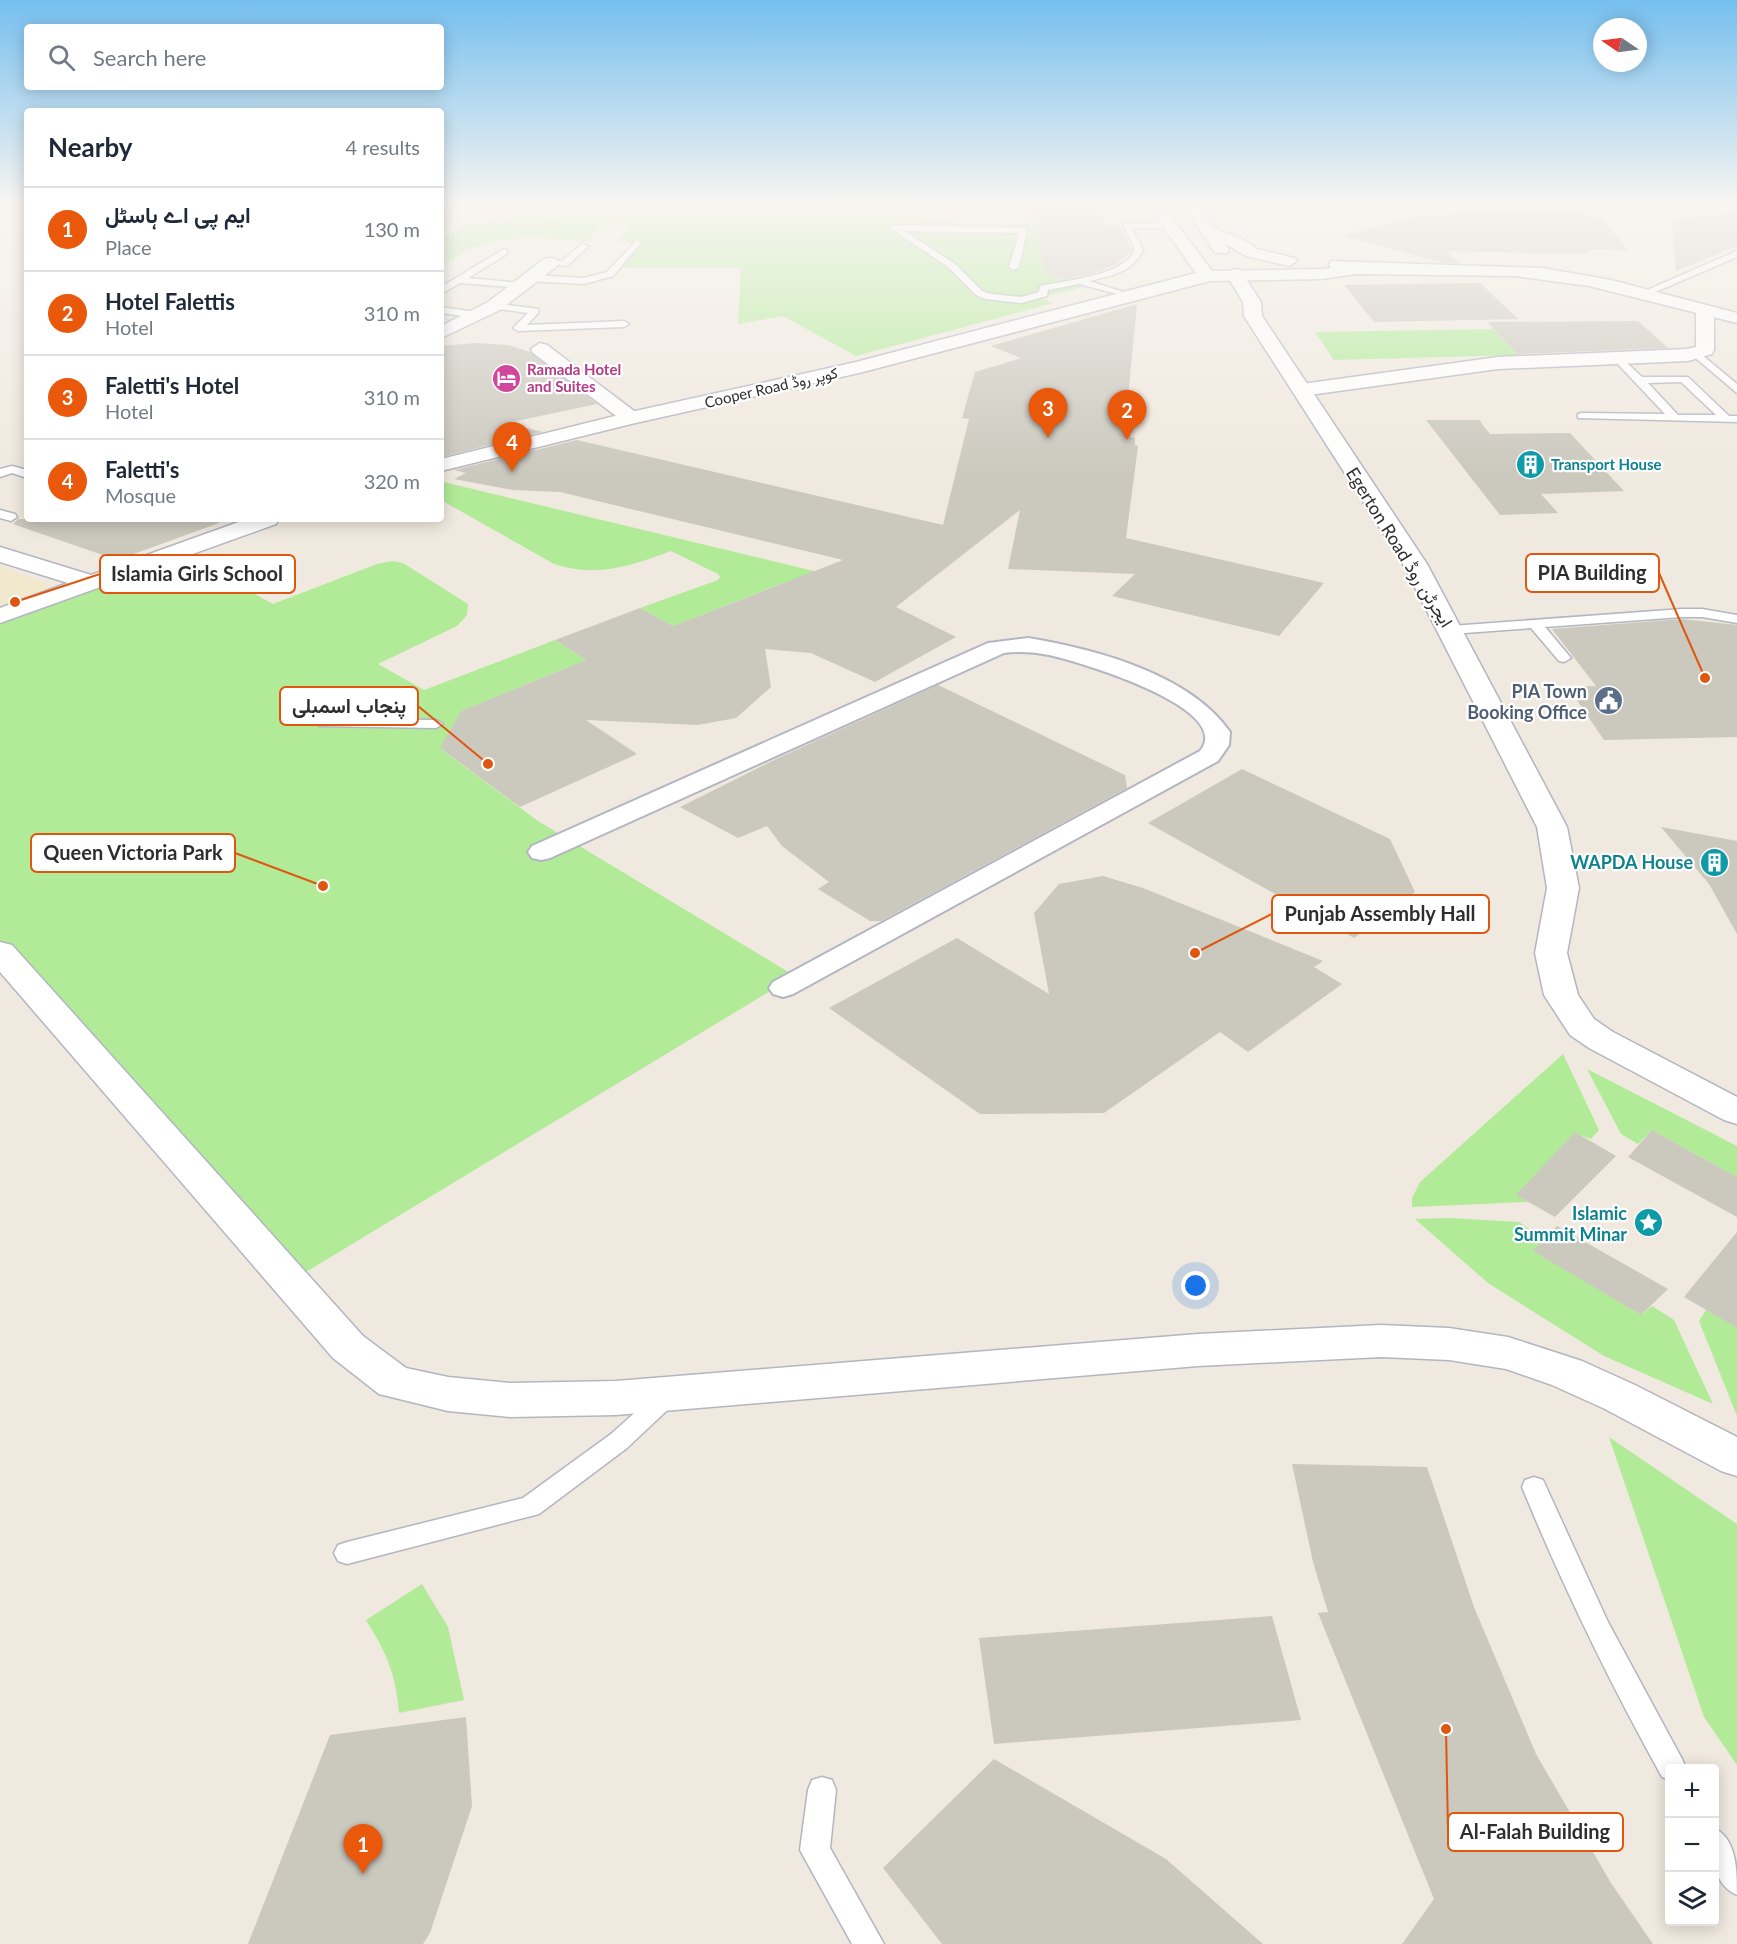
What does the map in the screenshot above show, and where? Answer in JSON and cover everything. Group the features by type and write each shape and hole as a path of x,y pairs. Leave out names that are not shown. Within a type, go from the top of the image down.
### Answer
{"street":[{"path":"444,332 494,306 511,293"},
{"name":"Cooper Road کوپر روڈ","path":"444,464 632,418 859,367 1099,303 1121,293"},
{"name":"Cooper Road کوپر روڈ","path":"1099,303 1125,301 1148,293"},
{"name":"Egerton Road ایجرٹن روڈ","path":"1246,293 1252,302 1246,312 1302,390 1415,564 1552,827 1563,888 1551,953 1561,994 1581,1027 1601,1040 1737,1112"},
{"path":"1637,293 1737,318"},
{"path":"1302,390 1498,363 1696,353 1705,350 1705,311"},
{"path":"540,349 632,418"},
{"path":"0,616 88,582 259,522"},
{"path":"0,554 88,582"},
{"path":"540,852 996,648 1027,645 1100,661 1145,679 1210,718 1219,733 1217,746 1209,756 783,988"},
{"path":"0,952 348,1347 394,1382 448,1394 511,1400 616,1398 1210,1349 1381,1341 1449,1344 1508,1353 1567,1373 1620,1397 1737,1458"}],"lane":[{"path":"980,293 988,297 1030,299 1044,293"},
{"path":"494,306 535,311 518,328 624,324"},
{"path":"444,310 477,315"},
{"path":"1696,353 1737,390"},
{"path":"1616,356 1674,417"},
{"path":"1683,373 1717,372"},
{"path":"1639,380 1684,379 1704,399 1732,419"},
{"path":"1704,399 1737,398"},
{"path":"1582,416 1732,419"},
{"path":"0,473 12,469 24,473"},
{"path":"1451,630 1682,613 1702,613 1737,619"},
{"path":"1534,623 1564,658"},
{"path":"324,723 436,724"},
{"path":"347,1554 530,1506 619,1441 670,1394"},
{"path":"1534,1487 1570,1575 1670,1764"},
{"path":"822,1790 816,1850 869,1944"},
{"path":"1719,1850 1737,1880"}],"shaded area":[{"path":"0,566 62,590 0,614"}],"green space":[{"path":"740,293 1059,293 1041,297 1053,303 856,356 783,316 738,324"},
{"path":"1493,329 1518,355 1334,360 1315,332"},
{"path":"444,482 855,581 778,585 673,626 640,608 718,580 720,577 718,574 671,551 628,565 599,570 569,568 554,564 444,502"},
{"path":"176,550 273,604 377,564 392,561 403,563 468,604 467,615 457,626 378,664 424,690 555,640 586,660 461,711 441,749 538,821 795,976 296,1278 0,951 0,613"},
{"path":"1563,1054 1599,1130 1591,1139 1575,1133 1517,1195 1528,1202 1412,1207 1412,1198 1420,1182"},
{"path":"1587,1069 1737,1146 1737,1177 1652,1130 1638,1144 1621,1134"},
{"path":"1448,1218 1519,1222 1544,1239 1534,1251 1641,1315 1652,1306 1674,1320 1713,1404 1604,1356 1488,1283 1415,1219"},
{"path":"1706,1310 1731,1324 1737,1317 1737,1416 1699,1321"},
{"path":"1609,1437 1737,1524 1737,1765 1704,1717"},
{"path":"422,1584 448,1627 464,1700 399,1713 393,1675 380,1643 366,1620"}],"building":[{"path":"1350,293 1490,293 1518,319 1374,322"},
{"path":"1137,304 1126,418 1131,418 1130,437 1135,438 1135,445 1138,446 1126,538 1324,583 1279,636 1112,596 1135,574 1008,569 1020,510 896,607 956,637 875,682 811,653 765,649 771,687 736,718 698,725 586,720 637,754 520,807 440,748 461,711 586,660 555,640 640,608 673,626 843,560 560,492 513,490 454,479 466,473 454,470 577,440 943,525 969,419 962,418 975,372 1021,358 991,346"},
{"path":"1638,321 1668,348 1517,354 1487,322"},
{"name":"Ramada Hotel and Suites","path":"477,343 508,345 530,352 597,404 507,423 543,432 444,456 444,346"},
{"name":"Transport House","path":"1426,420 1479,420 1490,434 1570,433 1624,491 1541,494 1558,513 1500,515"},
{"path":"18,519 24,519 24,522 219,523 117,560 13,524"},
{"path":"1682,619 1737,625 1737,737 1604,740 1568,687 1596,686 1552,629"},
{"path":"938,685 1125,775 1127,788 881,921 870,921 818,889 829,882 782,846 767,826 738,838 680,807 776,759"},
{"path":"1242,769 1390,839 1415,892 1354,938 1148,823"},
{"name":"WAPDA House","path":"1661,827 1737,841 1737,934 1709,884"},
{"path":"1103,876 1143,888 1323,961 1314,967 1342,984 1248,1052 1220,1032 1104,1113 980,1114 829,1008 957,938 1049,994 1034,913 1059,884"},
{"path":"1652,1130 1737,1177 1737,1217 1628,1157"},
{"path":"1575,1132 1616,1156 1555,1217 1516,1195"},
{"path":"1557,1226 1668,1289 1641,1315 1533,1251"},
{"path":"1737,1232 1737,1328 1684,1297"},
{"path":"1292,1464 1427,1467 1474,1607 1536,1754 1611,1883 1653,1944 1402,1944 1434,1899 1318,1613 1328,1612 1313,1562"},
{"path":"1272,1616 1301,1720 994,1744 979,1638"},
{"path":"466,1717 472,1806 430,1933 423,1944 248,1944 330,1735"},
{"path":"994,1759 1166,1859 1263,1944 942,1944 883,1868"}],"place":[{"name":"Ramada Hotel and Suites","path":"506,378"},
{"name":"Faletti's Hotel","path":"1048,438"},
{"name":"Hotel Falettis","path":"1127,440"},
{"name":"Transport House","path":"1530,464"},
{"name":"Faletti's","path":"512,472"},
{"name":"Islamia Girls School","path":"15,602"},
{"name":"PIA Building","path":"1705,678"},
{"name":"PIA Town Booking Office","path":"1608,701"},
{"name":"پنجاب اسمبلی","path":"488,764"},
{"name":"WAPDA House","path":"1714,862"},
{"name":"Queen Victoria Park","path":"323,886"},
{"name":"Punjab Assembly Hall","path":"1195,953"},
{"name":"Islamic Summit Minar","path":"1648,1223"},
{"name":"Al-Falah Building","path":"1446,1729"},
{"name":"ایم پی اے ہاسٹل","path":"363,1874"}]}
